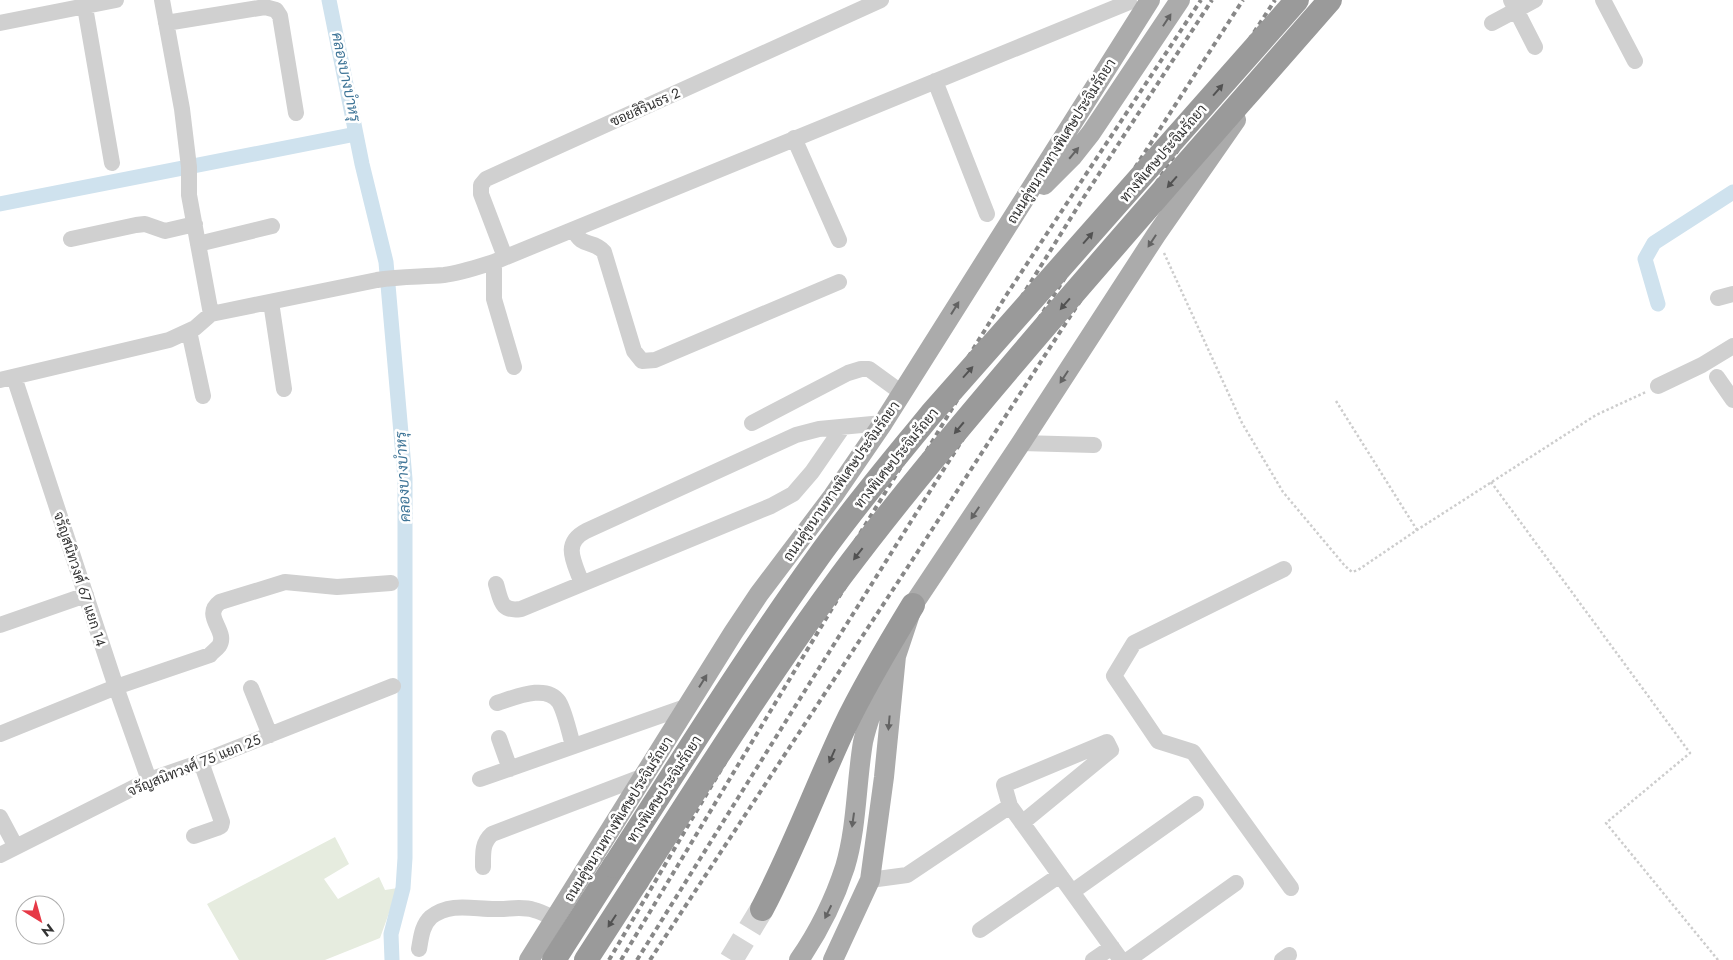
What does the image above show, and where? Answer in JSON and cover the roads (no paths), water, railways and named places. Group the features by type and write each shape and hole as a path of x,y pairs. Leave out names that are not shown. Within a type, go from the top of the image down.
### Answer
{"highway":[{"name":"ทางพิเศษประจิมรัถยา","path":"554,960 752,653 816,560 872,485 931,414 1297,0"},
{"name":"ทางพิเศษประจิมรัถยา","path":"586,960 712,762 841,576 882,523 1036,338 1330,0"},
{"path":"762,909 780,874 844,728 869,679 913,606"}],"main road":[{"path":"1016,214 1072,157 1091,133 1180,0"},
{"path":"799,960 819,930 831,906 845,867 854,818 864,740 876,702 896,656 913,606 1021,444 1156,235 1321,0"},
{"name":"ถนนคู่ขนานทางพิเศษประจิมรัถยา","path":"529,960 760,594 833,496 883,423 1016,214 1137,4"},
{"path":"545,960 760,626 833,496"},
{"path":"833,960 870,880 884,777 896,656"}],"street":[{"path":"0,23 116,0"},
{"path":"162,0 182,109 189,173 189,195 211,314"},
{"name":"ซอยสิรินธร 2","path":"500,260 482,194 481,185 486,179 881,0"},
{"path":"1492,22 1513,5 1535,0"},
{"path":"1603,0 1635,61"},
{"path":"166,23 265,4 276,10 280,16 296,113"},
{"path":"7,379 169,340 189,331 211,314 377,280 444,275 500,260 935,81 1137,4"},
{"path":"1513,5 1535,47"},
{"path":"84,7 112,163"},
{"path":"935,81 987,214"},
{"path":"794,138 839,240"},
{"path":"71,239 136,225 146,224 165,231 194,224"},
{"path":"198,244 272,226"},
{"path":"574,230 584,243 600,247 604,252 634,351 642,361 655,360 839,282"},
{"path":"500,260 494,299 514,367"},
{"path":"271,302 284,389"},
{"path":"189,331 203,396"},
{"path":"1658,386 1702,365 1733,346"},
{"path":"752,423 848,373 860,369 869,369 902,393"},
{"path":"1718,377 1733,400"},
{"name":"จรัญสนิทวงศ์ 67 แยก 14","path":"7,379 86,595 149,780"},
{"path":"582,584 572,554 574,540 578,535 796,436 819,429 883,423"},
{"path":"496,584 502,604 506,608 512,610 521,609 771,506 793,494 812,472 843,427"},
{"path":"1021,444 1094,445"},
{"path":"1284,569 1134,643 1114,676 1158,741 1193,752 1291,888"},
{"path":"0,734 116,687 210,655 219,646 221,638 213,611 214,606 220,602 285,582 337,587 391,583"},
{"path":"0,625 86,595"},
{"name":"จรัญสนิทวงศ์ 75 แยก 25","path":"0,855 149,780 201,762 393,686"},
{"path":"251,688 270,735"},
{"path":"497,703 528,694 545,693 552,696 559,702 573,746"},
{"path":"480,780 688,706"},
{"path":"499,738 510,768"},
{"path":"1022,823 1111,750 1107,742 1004,785 1010,806 1022,823 1117,954 1093,960"},
{"path":"194,836 217,828 221,826 222,822 201,762"},
{"path":"483,866 484,846 492,834 644,776"},
{"path":"1072,892 1196,804"},
{"path":"870,880 906,875 1010,806"},
{"path":"0,817 16,847"},
{"path":"980,930 1060,875"},
{"path":"1128,960 1236,883"},
{"path":"419,949 423,929 430,918 443,910 457,907 500,910 519,907 534,910 556,919"}],"waterway":[{"name":"คลองบางบำหรุ","path":"329,0 362,164 386,262 405,479 405,858 403,888 391,934 392,960"},
{"path":"0,204 356,134"},
{"path":"1658,304 1645,259 1654,243 1733,192"}],"tunnel":[{"path":"731,960 762,909"}],"railway":[{"path":"609,960 853,545 1007,294 1201,0"},
{"path":"621,960 956,402 1082,200 1212,0"},
{"path":"637,960 1013,359 1243,0"},
{"path":"650,960 915,556 1275,0"}]}
